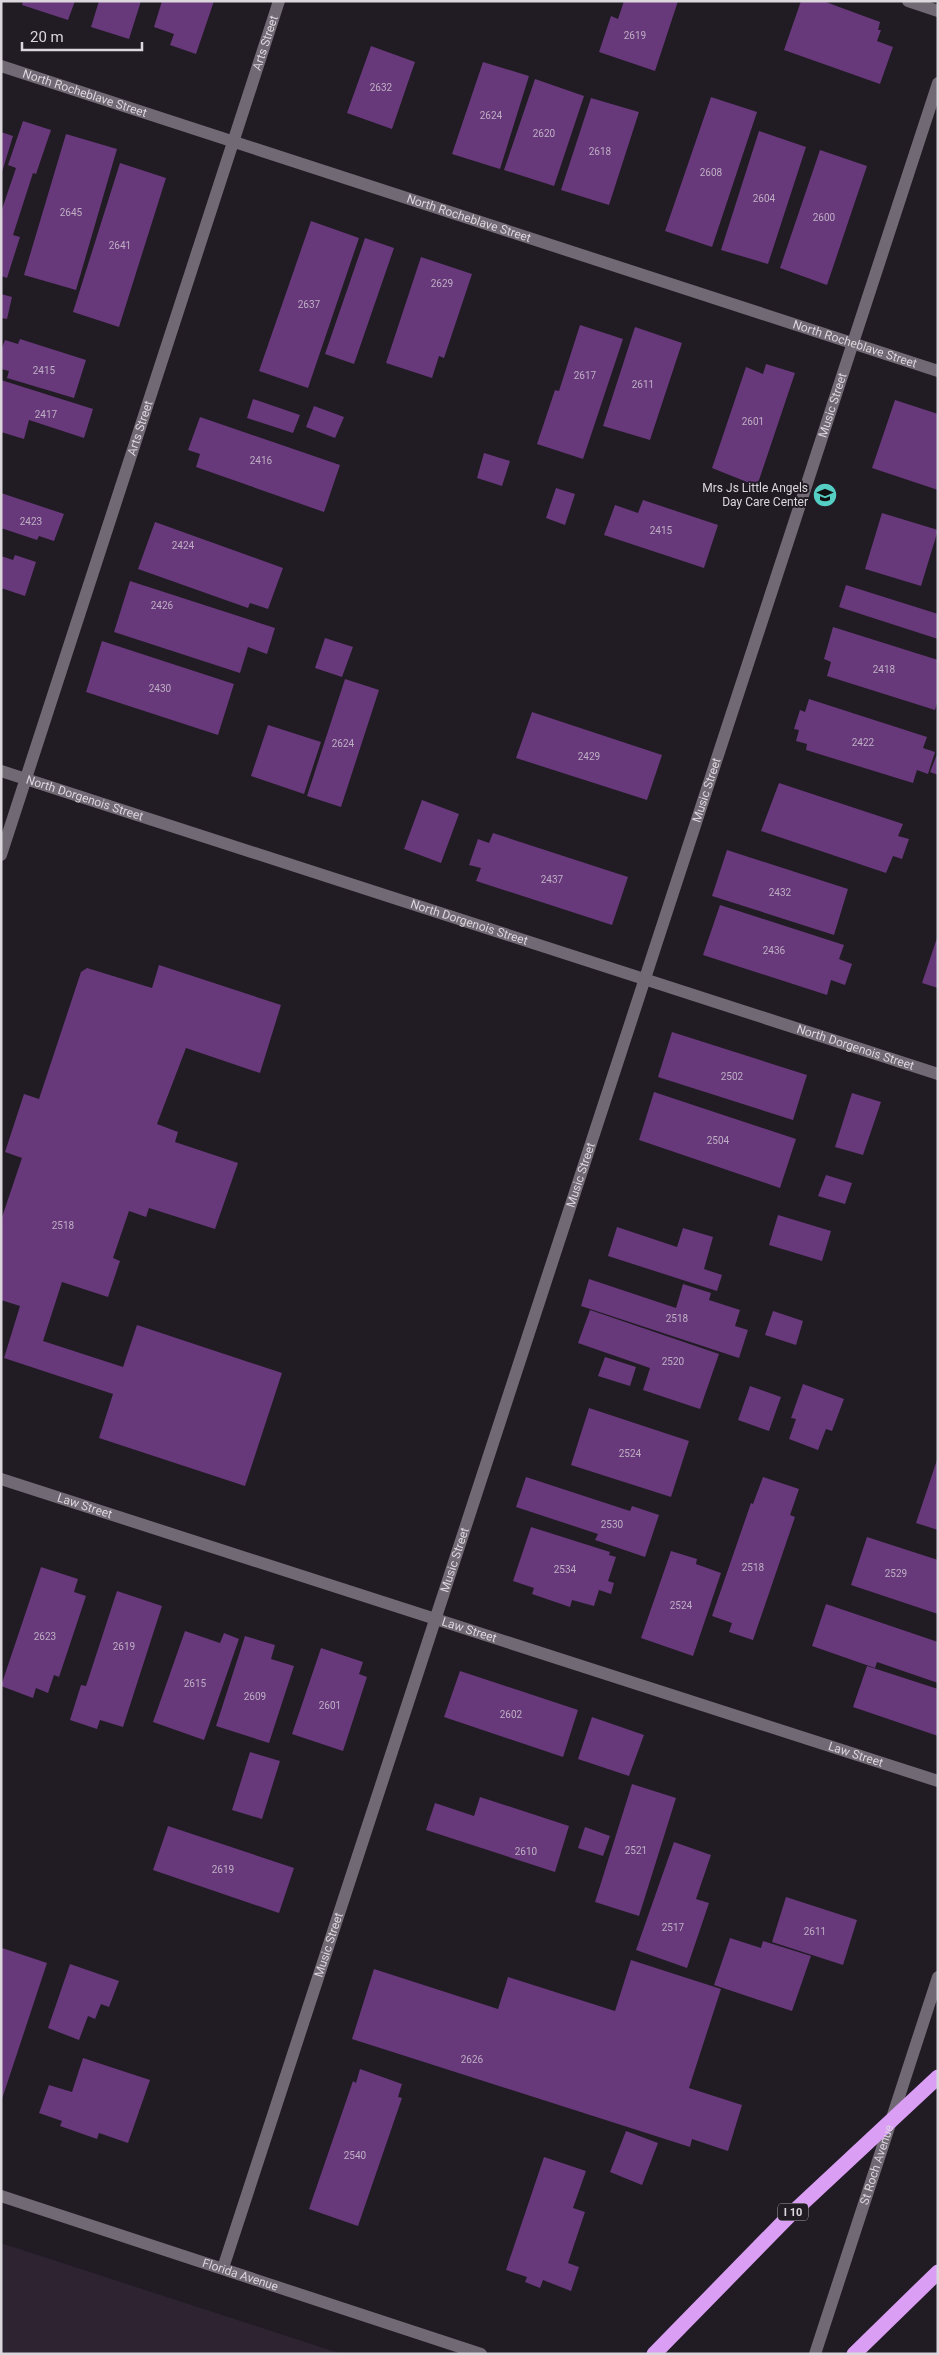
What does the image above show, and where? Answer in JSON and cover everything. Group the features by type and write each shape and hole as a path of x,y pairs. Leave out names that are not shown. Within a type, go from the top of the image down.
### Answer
{"highway":[{"name":"I 10","path":"654,2354 790,2215 938,2077"},
{"path":"854,2354 938,2272"}],"street":[{"name":"Arts Street","path":"1,856 279,1"},
{"path":"908,1 938,11"},
{"name":"North Rocheblave Street","path":"1,66 938,370"},
{"name":"Music Street","path":"223,2268 938,83"},
{"name":"North Dorgenois Street","path":"1,771 938,1074"},
{"name":"Law Street","path":"1,1479 938,1781"},
{"name":"St Roch Avenue","path":"815,2354 938,1977"},
{"name":"Florida Avenue","path":"1,2196 481,2354"}],"shaded area":[{"path":"1,2243 342,2354 1,2354"}],"building":[{"path":"23,1 75,1 68,20 22,5"},
{"path":"99,1 141,1 129,39 91,27"},
{"path":"162,1 214,1 196,54 170,45 174,34 154,27"},
{"path":"624,1 678,1 655,71 599,52 611,16 618,19"},
{"path":"801,1 823,1 880,22 878,30 881,30 877,41 893,47 880,84 784,50"},
{"path":"371,46 415,62 392,129 347,113"},
{"path":"483,62 529,76 500,169 452,154"},
{"path":"535,79 584,96 554,186 504,170"},
{"path":"711,97 757,112 712,247 665,231"},
{"path":"591,98 639,112 609,205 561,190"},
{"path":"23,121 51,130 36,174 33,173 13,235 20,237 7,278 1,276 1,212 16,168 8,165"},
{"path":"759,131 806,147 768,264 721,250"},
{"path":"1,132 13,136 2,172 1,172"},
{"path":"66,134 117,149 76,290 24,275"},
{"path":"820,150 867,166 827,285 780,268"},
{"path":"120,163 166,178 119,327 73,312"},
{"path":"311,221 359,238 308,388 259,371"},
{"path":"365,238 394,248 354,364 325,354"},
{"path":"421,257 472,274 444,358 439,356 432,378 386,363"},
{"path":"1,294 12,297 7,319 1,318"},
{"path":"580,325 623,339 583,459 537,444 555,390 559,391"},
{"path":"635,327 682,343 650,440 603,426"},
{"path":"20,339 86,360 74,398 7,378 9,371 1,369 1,350 5,340 18,344"},
{"path":"766,364 795,373 757,486 712,468 746,367 763,374"},
{"path":"1,380 93,409 84,438 29,420 24,439 1,432"},
{"path":"253,399 300,415 293,433 247,418"},
{"path":"895,400 938,414 938,490 872,468"},
{"path":"314,406 344,417 335,438 306,427"},
{"path":"200,417 340,465 324,512 196,467 200,454 188,450"},
{"path":"484,453 510,461 502,486 477,478"},
{"path":"556,488 575,494 565,525 546,518"},
{"path":"1,493 64,514 54,541 39,536 37,540 1,528"},
{"path":"643,500 718,525 704,568 604,535 615,505 638,513"},
{"path":"882,513 938,530 921,586 865,569"},
{"path":"155,522 283,568 268,609 250,603 248,608 138,569"},
{"path":"15,555 36,562 25,596 1,588 1,556 13,560"},
{"path":"130,581 275,628 267,654 248,647 240,673 114,632"},
{"path":"846,585 938,614 938,639 839,607"},
{"path":"833,627 938,660 938,700 935,710 827,676 831,662 824,659"},
{"path":"325,638 353,647 342,677 315,668"},
{"path":"102,641 234,684 218,735 86,692"},
{"path":"345,679 379,690 341,807 307,796"},
{"path":"809,699 927,737 923,748 935,752 928,774 917,770 913,783 806,750 807,744 796,741 799,730 794,729 800,710 805,712"},
{"path":"532,712 662,755 647,800 516,758"},
{"path":"268,725 321,742 304,794 251,776"},
{"path":"938,752 938,775 930,772"},
{"path":"779,783 903,824 898,836 909,839 902,859 893,856 886,873 761,831"},
{"path":"422,800 459,814 441,863 404,849"},
{"path":"493,833 628,877 612,925 476,881 481,868 469,865 478,839 489,843"},
{"path":"727,850 848,889 834,935 712,896"},
{"path":"720,905 844,945 839,959 852,964 845,985 831,980 827,995 703,955"},
{"path":"938,935 938,988 922,983"},
{"path":"159,965 281,1005 260,1073 186,1048 157,1124 178,1132 175,1142 238,1163 215,1229 149,1208 146,1217 129,1211 113,1258 120,1261 108,1297 62,1282 43,1341 123,1367 137,1325 282,1373 245,1486 99,1438 113,1394 4,1358 20,1306 1,1300 1,1220 22,1158 5,1152 24,1094 39,1099 81,972 87,968 152,988"},
{"path":"672,1032 807,1075 793,1120 658,1077"},
{"path":"654,1092 796,1139 780,1188 639,1140"},
{"path":"852,1093 881,1102 863,1155 835,1147"},
{"path":"826,1175 852,1183 845,1204 818,1196"},
{"path":"778,1215 831,1231 822,1261 769,1245"},
{"path":"617,1227 677,1247 683,1228 713,1237 704,1269 722,1275 717,1291 608,1256"},
{"path":"589,1279 676,1308 683,1284 711,1293 709,1300 740,1310 735,1326 748,1330 739,1358 581,1306"},
{"path":"590,1310 719,1354 700,1409 643,1390 650,1368 578,1343"},
{"path":"773,1311 803,1321 796,1345 765,1335"},
{"path":"605,1357 636,1367 630,1386 598,1376"},
{"path":"803,1384 844,1399 832,1431 826,1429 818,1450 789,1439 796,1419 791,1418"},
{"path":"750,1386 781,1397 769,1431 738,1420"},
{"path":"589,1408 689,1441 671,1497 571,1465"},
{"path":"938,1457 938,1530 916,1523"},
{"path":"526,1477 630,1511 632,1506 659,1515 645,1557 595,1540 598,1534 516,1507"},
{"path":"763,1477 799,1489 790,1515 795,1517 753,1640 729,1632 732,1623 712,1616 751,1503 753,1504"},
{"path":"531,1527 610,1552 609,1555 616,1557 608,1581 614,1583 611,1594 599,1590 594,1606 572,1600 570,1607 532,1594 534,1588 513,1581"},
{"path":"867,1537 938,1560 938,1614 851,1585"},
{"path":"671,1551 697,1559 696,1564 721,1573 693,1656 641,1638"},
{"path":"41,1567 78,1579 74,1592 86,1596 59,1677 54,1675 48,1693 36,1688 33,1698 1,1686"},
{"path":"117,1591 162,1606 123,1727 100,1720 97,1729 70,1720 81,1685 86,1686"},
{"path":"826,1604 938,1642 938,1683 877,1662 875,1668 812,1646"},
{"path":"185,1631 220,1643 224,1633 239,1639 204,1740 153,1722"},
{"path":"245,1636 275,1645 271,1659 294,1666 269,1743 216,1726"},
{"path":"321,1648 363,1662 359,1674 367,1677 343,1751 292,1734"},
{"path":"867,1666 938,1689 938,1736 853,1707"},
{"path":"460,1671 578,1710 563,1757 444,1717"},
{"path":"592,1717 644,1735 629,1776 578,1759"},
{"path":"250,1752 280,1761 262,1819 232,1810"},
{"path":"632,1784 676,1798 639,1916 595,1902"},
{"path":"480,1797 569,1826 555,1872 426,1830 435,1803 474,1816"},
{"path":"168,1826 294,1868 279,1913 153,1870"},
{"path":"585,1827 610,1836 603,1856 578,1848"},
{"path":"674,1842 711,1855 696,1899 709,1903 687,1968 636,1950"},
{"path":"786,1897 857,1920 843,1965 772,1942"},
{"path":"730,1938 761,1948 763,1941 811,1956 792,2011 714,1985"},
{"path":"2,1948 47,1963 2,2099 1,1950"},
{"path":"631,1960 721,1989 689,2088 742,2105 728,2151 692,2139 690,2147 352,2039 374,1969 498,2009 508,1977 615,2011"},
{"path":"70,1964 119,1981 109,2007 101,2004 95,2019 88,2016 79,2040 48,2028"},
{"path":"83,2058 150,2080 128,2143 99,2133 97,2139 60,2126 62,2121 39,2113 49,2085 72,2092"},
{"path":"360,2069 402,2084 398,2097 402,2098 358,2226 309,2209 353,2081 356,2083"},
{"path":"626,2131 658,2143 642,2185 610,2172"},
{"path":"544,2157 586,2171 573,2208 585,2212 568,2263 579,2267 571,2291 543,2280 540,2288 525,2282 527,2277 506,2270"}],"place":[{"name":"Mrs Js Little Angels Day Care Center","path":"825,495"}]}
